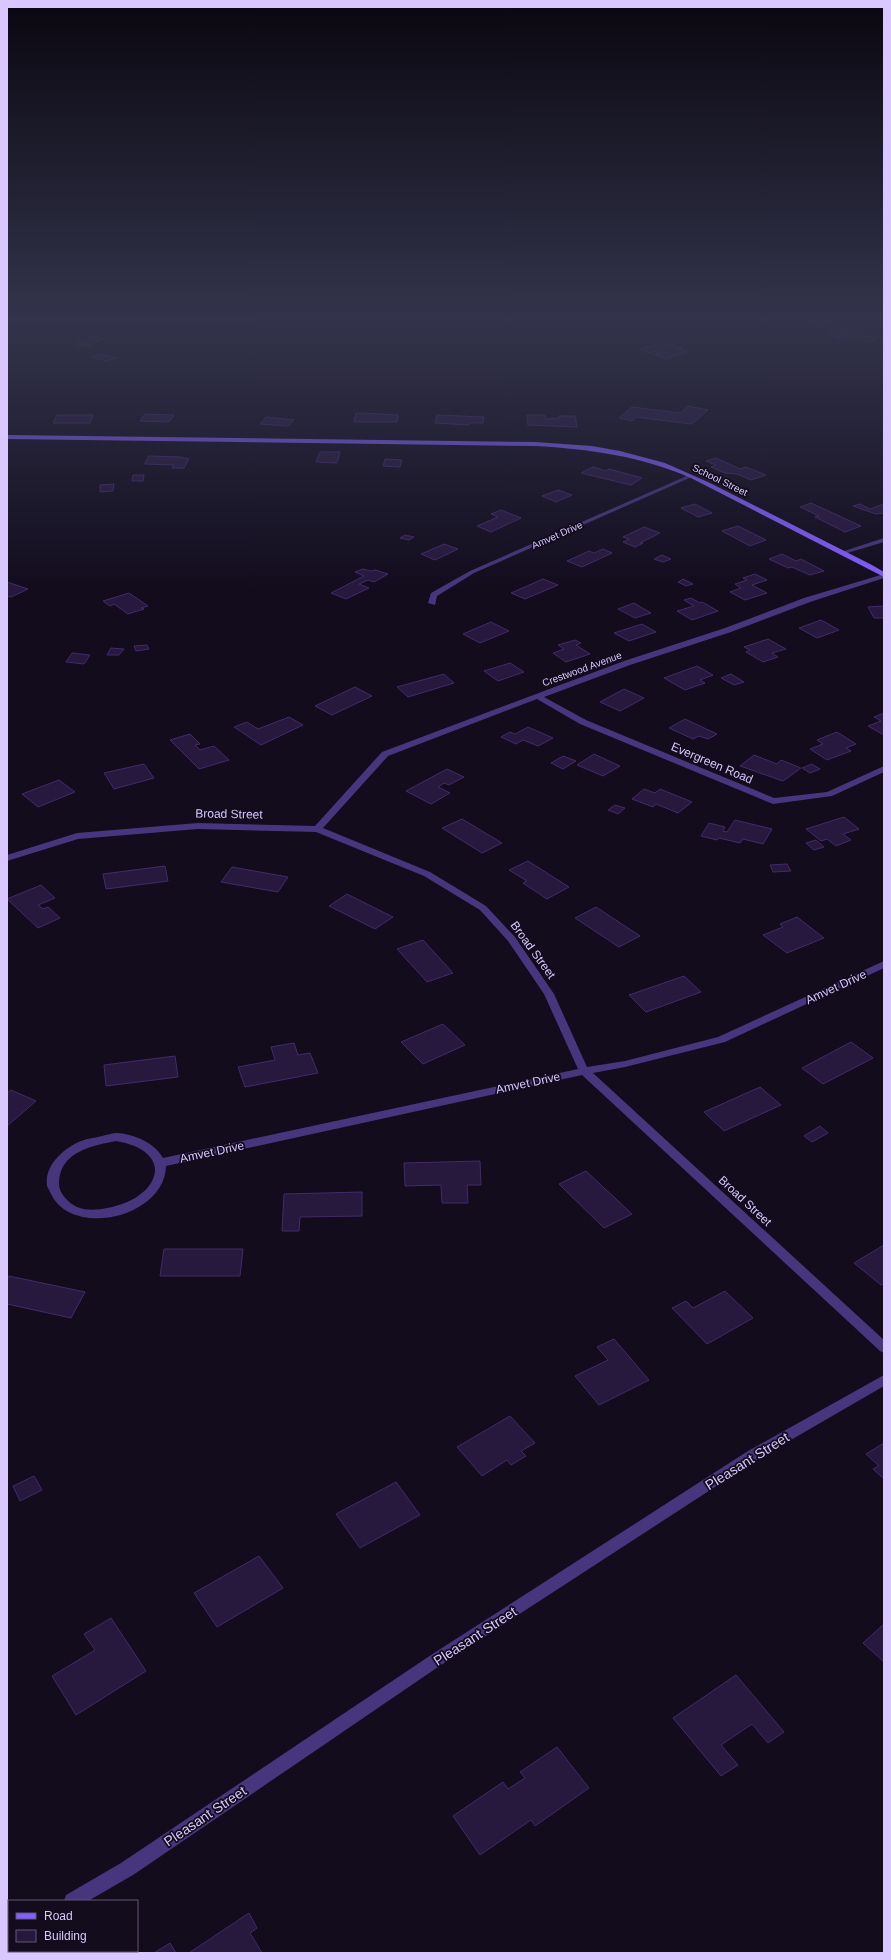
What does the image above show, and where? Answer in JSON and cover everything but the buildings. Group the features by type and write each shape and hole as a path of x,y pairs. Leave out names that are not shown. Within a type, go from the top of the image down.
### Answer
{"street":[{"name":"School Street","path":"7,437 280,440 606,449 649,460 706,482 765,514 844,552 884,575"},
{"name":"Amvet Drive","path":"432,603 434,595 472,572 690,476"},
{"path":"844,552 884,540"},
{"name":"Crestwood Avenue","path":"317,829 385,754 627,663 728,630 807,600 884,575"},
{"name":"Evergreen Road","path":"537,696 583,722 773,801 829,794 884,770"},
{"name":"Broad Street","path":"7,858 77,836 198,826 317,829 427,874 482,908 512,938 549,994 584,1071 884,1348"},
{"name":"Amvet Drive","path":"160,1163 584,1071 625,1064 721,1040 884,964"},
{"path":"116,1137 131,1139 145,1144 154,1153 160,1163 160,1175 155,1187 150,1193 145,1198 130,1207 114,1212 96,1214 79,1211 65,1205 55,1196 51,1184 52,1173 58,1161 69,1151 83,1143 99,1139 116,1137"},
{"name":"Pleasant Street","path":"74,1900 127,1869 436,1660 753,1455 884,1380"}]}
